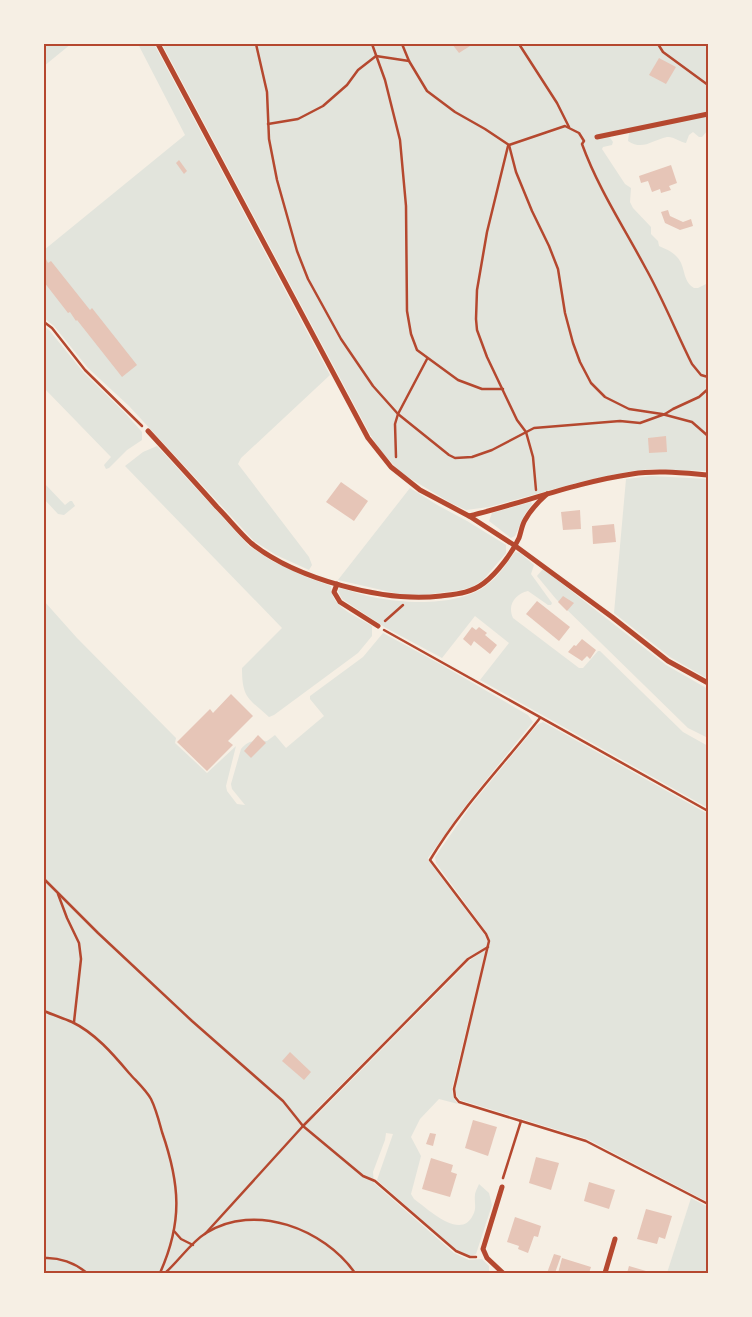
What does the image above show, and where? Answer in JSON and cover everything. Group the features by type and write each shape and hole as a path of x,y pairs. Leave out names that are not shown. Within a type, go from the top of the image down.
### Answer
{"street":[{"path":"158,44 368,438 379,454 396,472 420,490 469,516 514,544 668,661 708,683"},
{"path":"597,136 632,131 708,114"},
{"path":"148,431 251,542 274,558 337,584 377,594 424,598 461,594 473,590 486,582 497,570 518,538 528,514 547,494"},
{"path":"469,516 547,494 632,474 674,473 708,475"},
{"path":"337,584 334,592 340,602 378,626"},
{"path":"502,1187 483,1250 487,1258 503,1273"},
{"path":"605,1273 616,1239"}],"path":[{"path":"256,44 267,92 268,124 277,180 297,251 308,279 326,314 373,386 398,414 449,455 455,458 465,458 492,450 534,428 620,421 640,423 665,414 699,397 708,389"},
{"path":"372,44 385,80 400,140 406,206 408,318 417,350 458,380 482,389 503,389"},
{"path":"402,44 409,61 427,91 455,112 509,145 516,172 558,269 565,313 573,343 591,383 605,397 629,409 665,414 692,422 708,436"},
{"path":"518,44 557,104 569,127"},
{"path":"658,44 663,52 708,85"},
{"path":"268,124 298,119 323,106 347,85 358,70 376,56 409,61"},
{"path":"509,145 565,126 579,133 584,140 582,144 591,168 653,282 692,364 702,375 708,377"},
{"path":"509,145 487,232 477,290 476,319 477,330 487,357 517,420 526,432 533,457 536,498"},
{"path":"44,322 52,328 85,370 148,431"},
{"path":"396,472 396,424 398,414 427,359"},
{"path":"411,598 378,626 708,811"},
{"path":"540,718 470,802 430,860 486,934 489,942 454,1089 455,1097 459,1102 586,1141 708,1204"},
{"path":"44,879 98,933 192,1021 283,1101 303,1126 362,1176 375,1182 456,1251 470,1257 476,1257"},
{"path":"57,892 79,943 81,959 74,1022"},
{"path":"165,1273 205,1234 303,1126 468,959 488,946"},
{"path":"44,1011 74,1022 93,1035 109,1050 151,1098 175,1174 176,1192 174,1231 166,1260 160,1273"},
{"path":"502,1187 502,1179 521,1121"},
{"path":"205,1234 219,1226 240,1221 264,1220 285,1224 306,1232 326,1243 355,1273"},
{"path":"174,1231 181,1239 193,1245"},
{"path":"44,1258 64,1260 87,1273"}],"shaded area":[{"path":"44,44 71,44 44,66"},
{"path":"138,44 154,44 330,375 241,458 238,464 309,557 312,565 309,570 276,555 254,541 129,406 88,368 54,326 44,318 44,250 185,135"},
{"path":"162,44 707,44 708,130 702,137 693,132 689,135 686,143 672,137 667,137 648,144 638,145 628,141 629,133 609,136 613,142 612,145 602,149 625,184 631,188 630,202 633,208 651,227 651,234 658,241 659,246 677,257 690,285 698,288 706,284 708,285 708,471 651,469 632,471 584,481 489,507 466,510 401,473 381,451 371,436"},
{"path":"44,326 84,373 142,432 142,440 127,450 109,468 106,469 104,465 111,457 44,388"},
{"path":"157,446 249,546 272,561 331,586 335,600 340,605 372,626 372,636 358,653 274,715 269,717 248,697 243,686 242,668 282,628 125,466 143,452"},
{"path":"651,476 708,479 708,679 670,657 614,613 626,479"},
{"path":"44,483 65,505 72,501 75,506 64,515 58,514 44,499"},
{"path":"410,488 506,545 506,553 483,580 472,587 461,590 423,595 399,594 338,580"},
{"path":"531,502 532,504 515,536 511,538 489,521 492,513"},
{"path":"515,552 520,553 534,565 531,574 552,603 548,605 528,591 523,592 513,601 511,613 513,618 579,668 583,668 600,651 683,732 708,746 708,808 480,680 509,643 475,616 442,658 386,628 342,599 338,591 340,588 390,600 435,602 450,600 477,591 488,584"},
{"path":"543,569 666,665 708,689 708,738 688,728 556,599 537,576"},
{"path":"44,601 77,638 176,738 175,743 207,773 236,746 226,786 227,791 237,804 245,805 232,789 231,784 241,749 249,742 267,741 275,735 286,748 324,716 310,699 310,696 363,657 383,633 528,715 533,722 469,801 428,858 484,934 488,942 487,946 467,958 312,1114 315,1117 469,961 486,949 452,1088 453,1097 458,1104 439,1099 420,1119 411,1137 421,1156 411,1194 414,1199 436,1215 453,1224 461,1225 468,1222 473,1215 475,1194 479,1184 489,1193 492,1205 476,1254 470,1256 456,1250 377,1180 393,1134 386,1133 373,1172 374,1183 454,1253 469,1260 482,1259 489,1266 489,1273 44,1273"},
{"path":"543,722 708,814 708,1202 587,1139 460,1100 457,1096 455,1089 490,942 487,933 436,863 435,857 472,804 537,725"},
{"path":"691,1198 708,1207 708,1273 667,1273"}],"building":[{"path":"452,44 469,44 470,46 459,53"},
{"path":"659,58 676,67 666,84 649,75"},
{"path":"179,160 187,171 184,174 176,163"},
{"path":"671,165 677,183 669,186 671,190 661,193 660,189 652,192 648,181 641,183 639,176"},
{"path":"668,210 670,216 683,222 691,219 693,226 680,230 665,223 661,212"},
{"path":"46,259 48,263 51,261 90,310 92,308 137,365 122,377 44,282 44,261"},
{"path":"666,436 667,452 649,453 648,438"},
{"path":"341,482 368,501 354,521 326,502"},
{"path":"580,510 581,529 563,530 561,512"},
{"path":"614,524 616,542 593,544 592,526"},
{"path":"563,596 574,603 567,611 558,602"},
{"path":"537,601 570,627 559,641 526,614"},
{"path":"472,627 476,630 479,627 497,645 490,654 474,641 471,646 463,639"},
{"path":"582,639 596,650 590,659 587,656 582,661 568,652"},
{"path":"231,694 253,716 228,741 233,745 207,771 177,742 210,709 213,713"},
{"path":"258,735 266,743 251,758 244,751"},
{"path":"290,1052 311,1072 304,1080 282,1061"},
{"path":"473,1120 497,1127 488,1156 465,1148"},
{"path":"430,1133 436,1134 433,1146 426,1144"},
{"path":"536,1157 559,1163 551,1190 529,1183"},
{"path":"431,1158 453,1165 451,1172 457,1174 450,1197 422,1189"},
{"path":"589,1182 615,1190 609,1209 584,1201"},
{"path":"646,1209 672,1216 665,1239 659,1237 657,1244 637,1239"},
{"path":"515,1217 541,1226 538,1237 534,1236 528,1253 518,1249 519,1246 507,1242"},
{"path":"554,1254 561,1256 555,1273 547,1273"},
{"path":"562,1258 591,1267 589,1273 558,1273"},
{"path":"629,1266 646,1271 646,1273 627,1273"}]}
